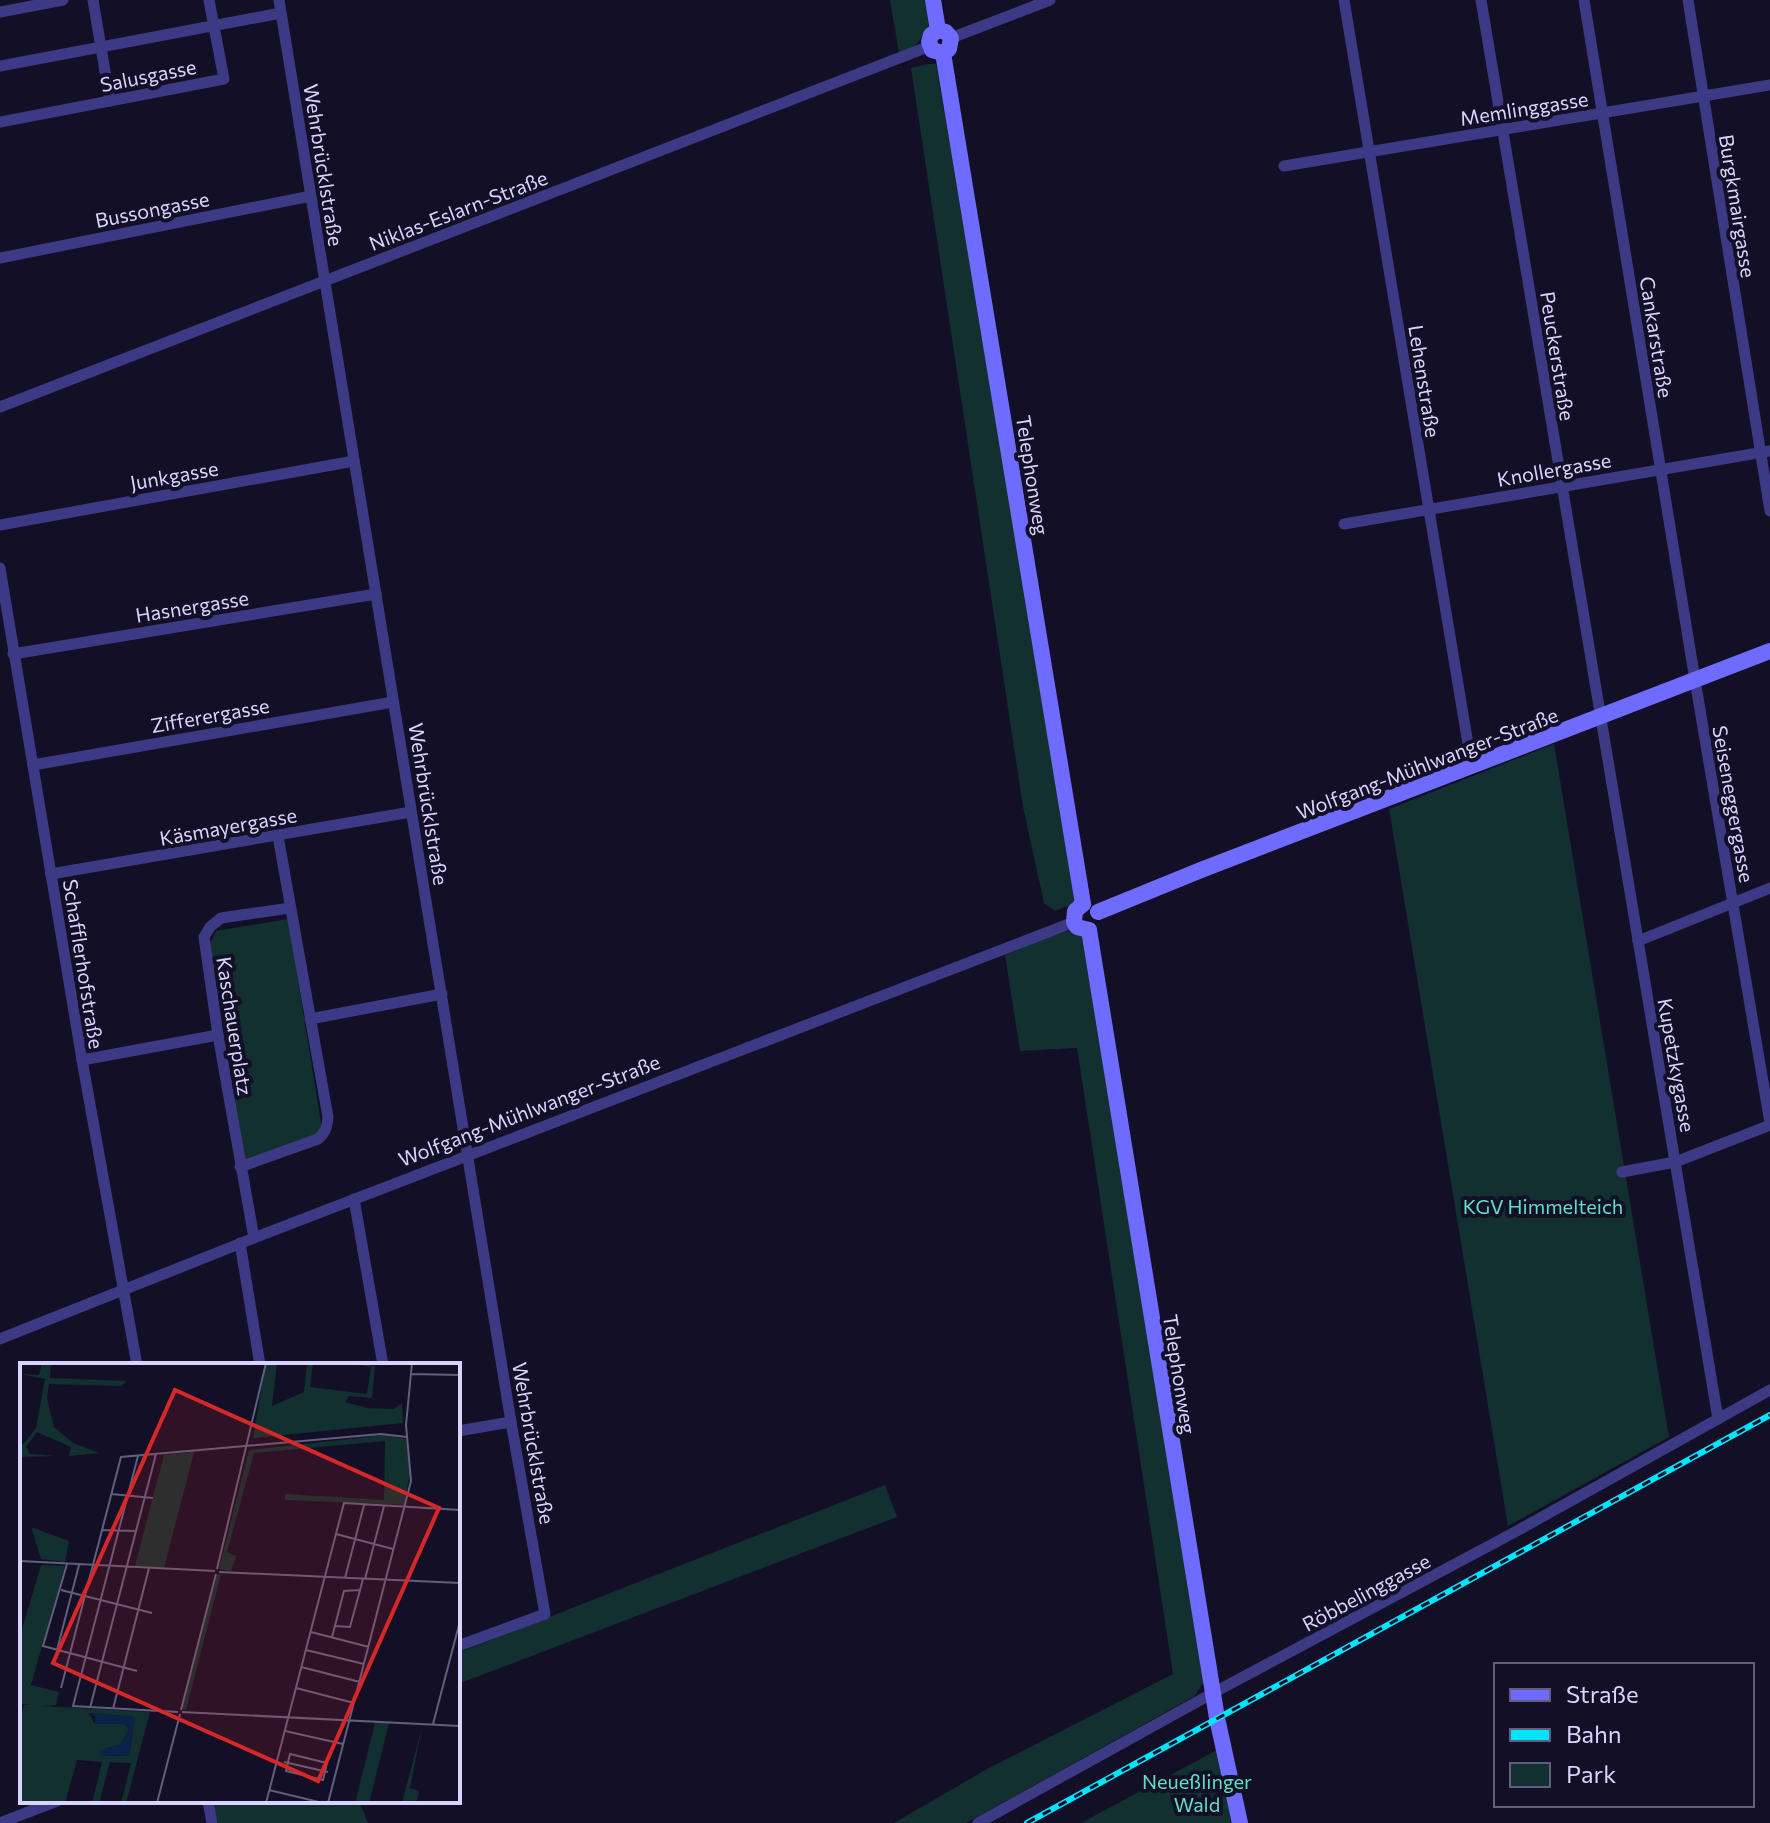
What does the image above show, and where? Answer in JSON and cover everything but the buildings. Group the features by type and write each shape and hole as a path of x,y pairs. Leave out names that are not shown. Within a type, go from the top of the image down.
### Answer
{"street":[{"path":"0,12 63,0"},
{"path":"93,0 110,101"},
{"name":"Salusgasse","path":"0,122 224,79 209,0"},
{"name":"Wehrbrücklstraße","path":"279,0 545,1614 460,1645"},
{"name":"Telephonweg","path":"933,0 1091,908"},
{"name":"Niklas-Eslarn-Straße","path":"0,407 1050,0"},
{"name":"Lehenstraße","path":"1344,0 1472,768"},
{"name":"Peuckerstraße","path":"1481,0 1602,717"},
{"name":"Cankarstraße","path":"1584,0 1695,680"},
{"name":"Burgkmairgasse","path":"1688,0 1765,452 1770,511"},
{"path":"0,66 281,13"},
{"name":"Memlinggasse","path":"1284,166 1770,85"},
{"name":"Bussongasse","path":"0,258 311,196"},
{"name":"Knollergasse","path":"1344,524 1765,452"},
{"name":"Junkgasse","path":"0,525 354,461"},
{"name":"Schafflerhofstraße","path":"0,568 82,1060 137,1363"},
{"name":"Hasnergasse","path":"13,654 376,594"},
{"name":"Wolfgang-Mühlwanger-Straße","path":"1091,908 1472,768 1770,651"},
{"name":"Seiseneggergasse","path":"1695,680 1770,1124"},
{"name":"Zifferergasse","path":"33,765 393,702"},
{"name":"Kupetzkygasse","path":"1602,717 1718,1419"},
{"name":"Käsmayergasse","path":"51,874 411,812"},
{"path":"240,1167 318,1139 324,1134 328,1117 278,836"},
{"path":"1638,941 1770,888"},
{"name":"Kaschauerplatz","path":"254,1238 203,946 210,927 221,918 290,908"},
{"path":"1091,908 1096,926 1081,926 1075,911 1091,908"},
{"name":"Telephonweg","path":"1081,926 1213,1693 1240,1823"},
{"name":"Wolfgang-Mühlwanger-Straße","path":"0,1339 354,1199 1081,926"},
{"path":"310,1019 442,994"},
{"path":"82,1060 218,1035"},
{"path":"1622,1172 1675,1162 1770,1124"},
{"path":"354,1199 383,1363"},
{"path":"240,1243 260,1363"},
{"name":"Röbbelinggasse","path":"978,1823 1213,1693 1477,1553 1770,1390"},
{"path":"460,1431 511,1422"},
{"path":"0,1823 52,1803"},
{"path":"208,1803 212,1823"}],"green space":[{"path":"890,0 925,0 930,26 916,45 899,53"},
{"path":"936,64 1078,897 1075,903 1055,911 1044,903 1023,807 911,68"},
{"name":"KGV Himmelteich","path":"1554,744 1669,1437 1508,1526 1389,809"},
{"path":"288,919 322,1129 318,1135 245,1160 210,944 216,931"},
{"path":"1072,930 1082,937 1206,1678 1195,1696 966,1823 894,1823 987,1769 1173,1674 1077,1048 1020,1051 1005,955 1043,938"},
{"path":"885,1485 897,1517 460,1683 460,1652"},
{"name":"Neueßlinger Wald","path":"1217,1750 1234,1823 1081,1823"},
{"path":"213,1803 360,1803 368,1823 218,1823"}],"railway":[{"path":"1027,1823 1770,1415"}]}
